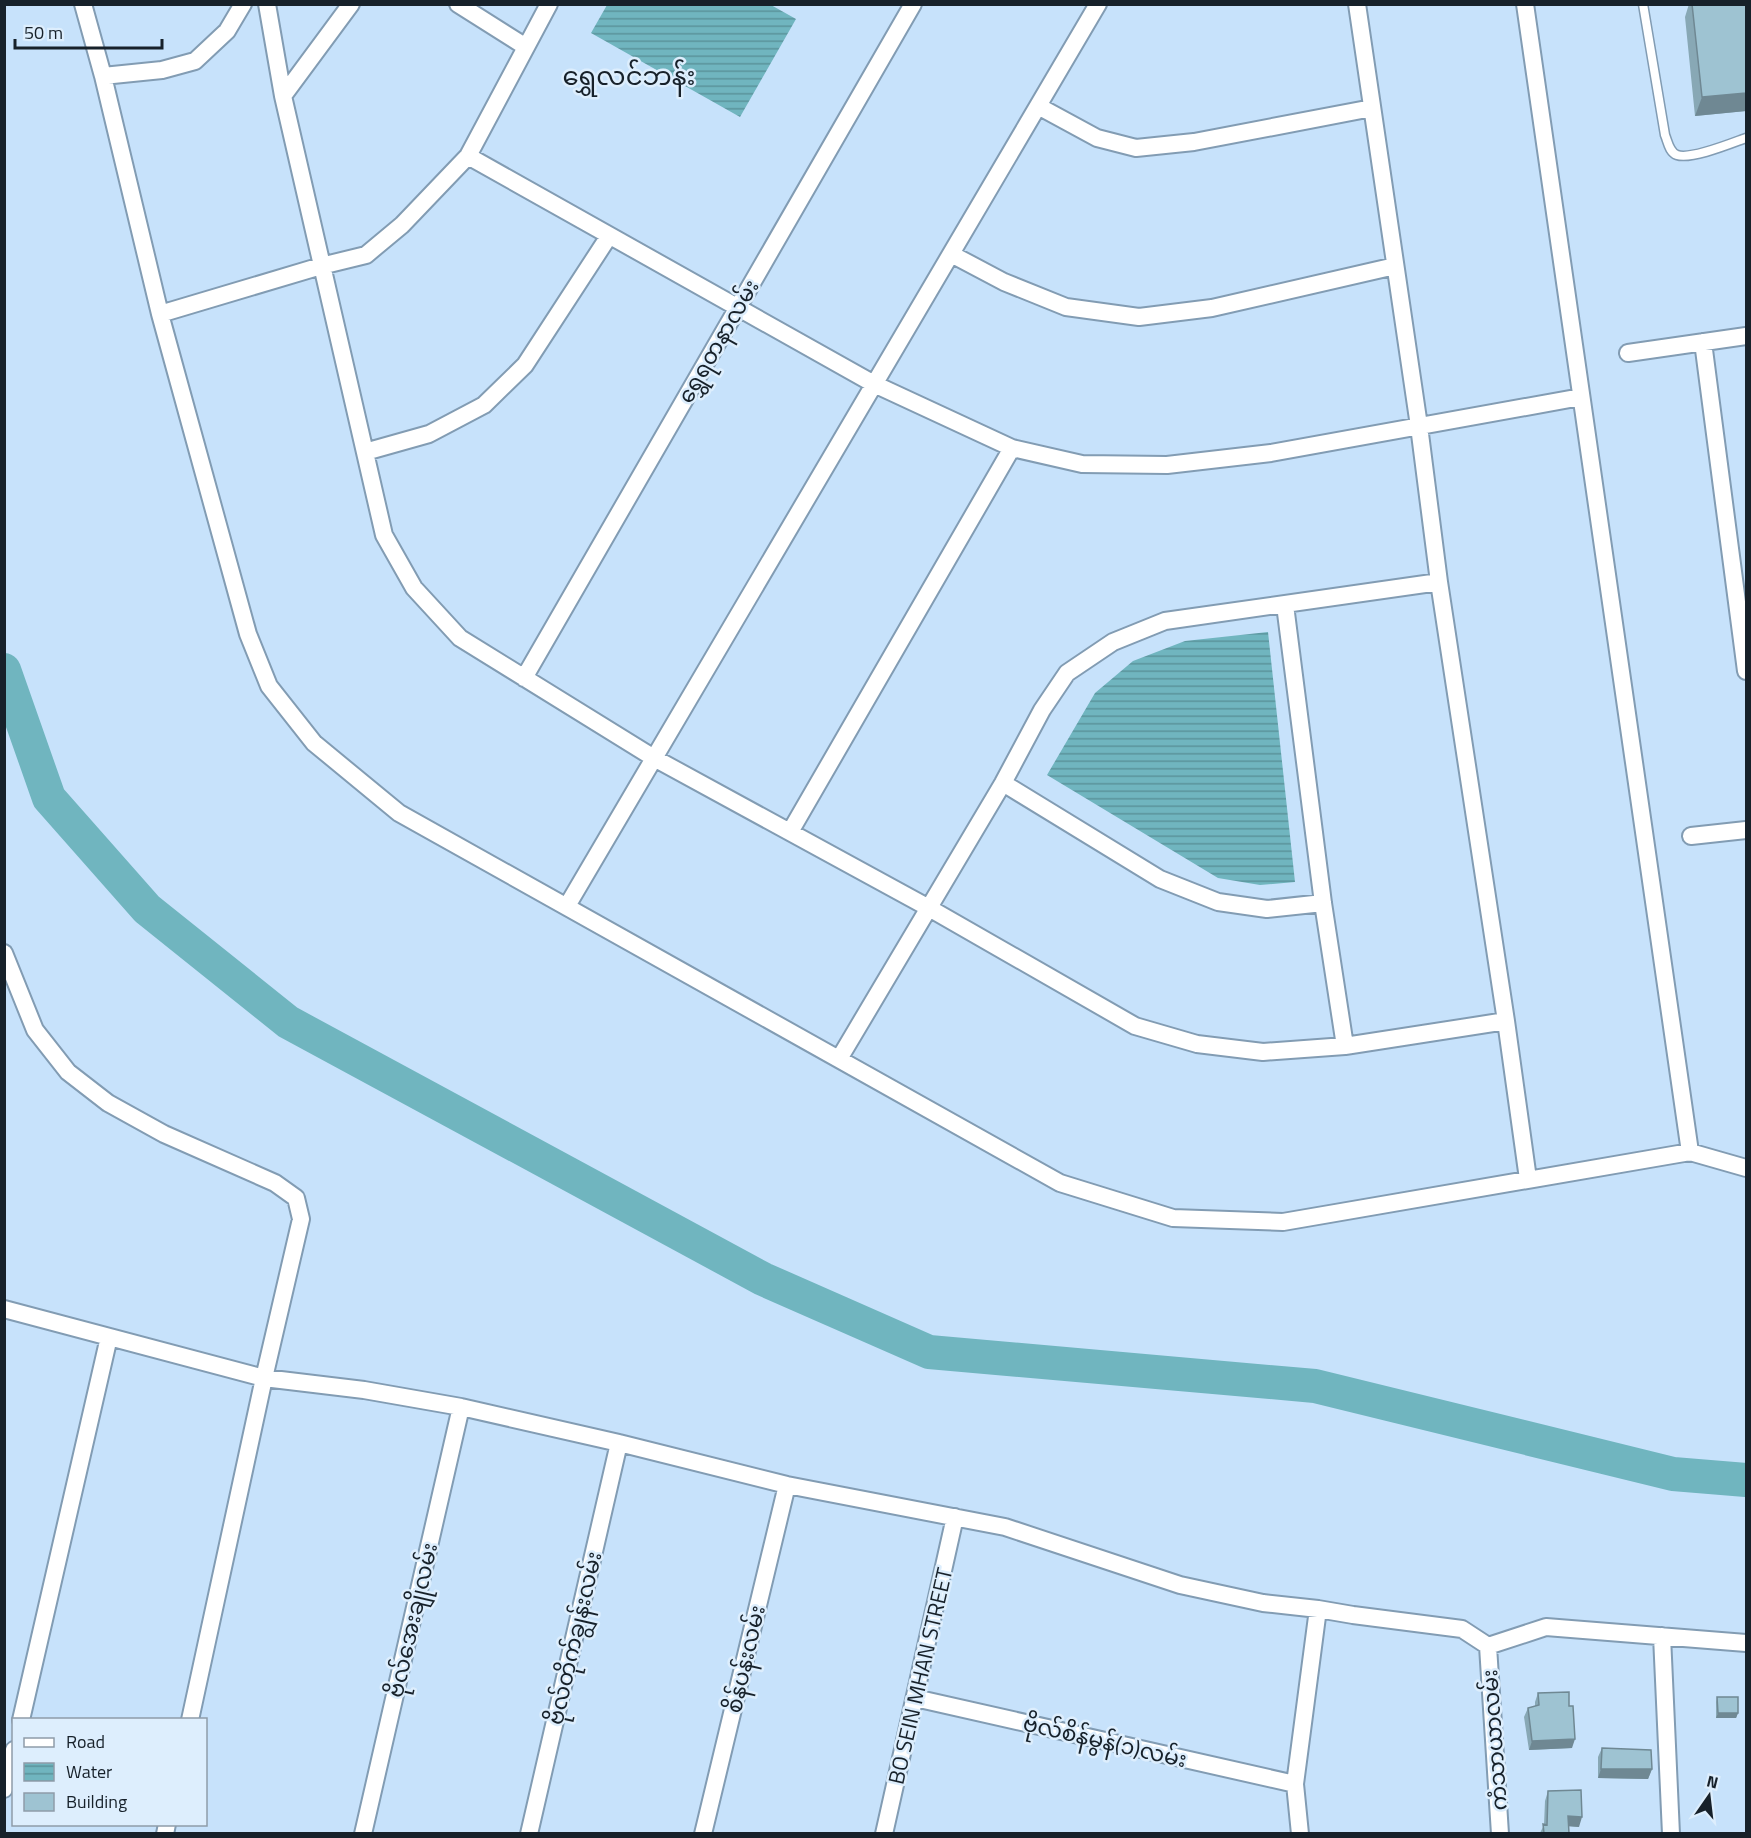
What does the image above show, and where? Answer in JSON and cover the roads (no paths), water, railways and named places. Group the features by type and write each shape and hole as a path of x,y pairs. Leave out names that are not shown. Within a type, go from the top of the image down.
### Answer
{"street":[{"path":"83,4 103,76 160,314 248,633 269,686 314,743 399,813 1060,1183 1173,1218 1283,1222 1690,1152 1746,1168"},
{"path":"103,76 162,70 195,61 227,31 243,4"},
{"path":"267,4 283,96 384,535 414,588 460,638 654,758 929,908 1135,1026 1197,1044 1263,1052 1345,1046 1506,1021"},
{"path":"283,96 351,4"},
{"path":"458,4 526,47"},
{"path":"160,314 321,266 366,255 402,225 468,156 549,4"},
{"name":"ရွှေရတနာလမ်း","path":"524,678 913,4"},
{"path":"567,906 1098,4"},
{"path":"1357,4 1419,426 1439,582 1528,1179"},
{"path":"1526,4 1690,1152"},
{"path":"1038,106 1097,138 1136,148 1194,142 1372,108"},
{"path":"468,156 874,384 1012,448 1082,464 1167,465 1271,453 1581,398"},
{"path":"365,452 429,434 484,405 525,365 609,236"},
{"path":"951,254 1004,282 1066,307 1139,317 1212,308 1395,266"},
{"path":"1628,353 1746,336"},
{"path":"1703,342 1746,671"},
{"path":"790,832 1012,448"},
{"path":"839,1059 1003,783 1042,710 1067,673 1113,642 1165,621 1439,582"},
{"path":"1285,605 1323,903 1345,1046"},
{"path":"1003,783 1160,879 1218,902 1267,909 1323,903"},
{"path":"1691,837 1746,830"},
{"path":"4,952 35,1030 68,1072 117,1108 164,1134 275,1183 296,1198 301,1219 190,1718"},
{"path":"4,1309 264,1378 364,1390 461,1407 787,1485 1005,1527 1180,1585 1263,1603 1462,1629 1488,1646 1546,1627 1746,1643"},
{"path":"21,1718 109,1337"},
{"name":"ဗိုလ်အေးချိုလမ်း","path":"363,1833 461,1407"},
{"name":"ဗိုလ်တိုက်ချွန်းလမ်း","path":"529,1833 619,1443"},
{"name":"စိန်ပန်းလမ်း","path":"703,1833 787,1485"},
{"name":"BO SEIN MHAN STREET","path":"884,1833 955,1517"},
{"path":"1300,1833 1295,1784 1318,1609"},
{"path":"1662,1636 1671,1833"},
{"name":"ကံသာယာလမ်း","path":"1488,1646 1500,1833"},
{"name":"ဗိုလ်စိန်မွန်(၁)လမ်း","path":"915,1698 1295,1784"},
{"path":"4,1789 12,1758"}],"lane":[{"path":"1643,4 1665,135 1670,150 1678,155 1688,156 1746,138"}],"water":[{"path":"607,5 771,5 796,19 740,117 591,33"},
{"path":"1268,632 1295,882 1260,885 1218,878 1047,775 1095,693 1133,661 1185,641"}],"waterway":[{"path":"4,670 49,798 147,909 288,1022 763,1279 929,1352 1315,1386 1673,1474 1746,1480"}],"district":[{"name":"ရွှေလင်ဘန်း","path":"629,75"}]}
